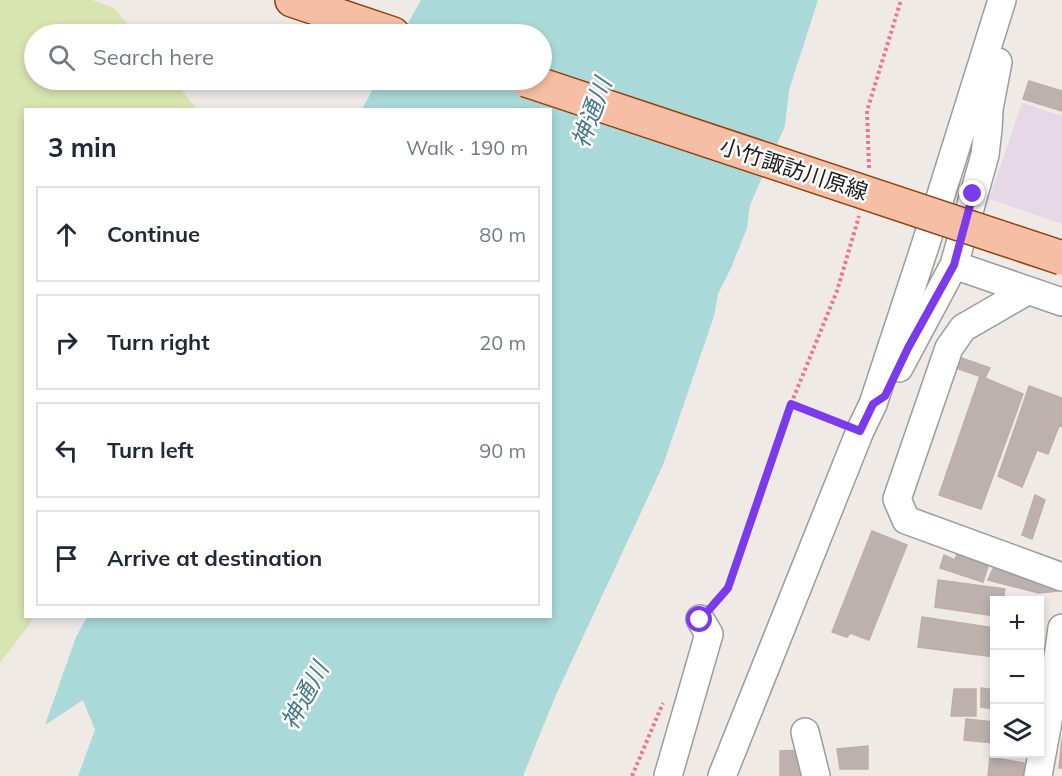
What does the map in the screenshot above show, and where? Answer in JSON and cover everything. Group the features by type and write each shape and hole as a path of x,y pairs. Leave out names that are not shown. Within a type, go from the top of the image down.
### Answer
{"main road":[{"path":"292,0 363,24"},
{"name":"小竹諏訪川原線","path":"552,89 1062,258"}],"street":[{"path":"722,776 860,431 873,404 1002,0"},
{"path":"873,404 885,396 908,348 954,265 985,155 989,109 1000,56 988,44"},
{"path":"954,265 1062,302"},
{"path":"1027,291 963,328 949,348 897,499 906,520 1062,577"},
{"path":"668,776 709,634 700,620"},
{"path":"1038,776 1062,628"},
{"path":"805,732 816,776"}],"path":[{"path":"869,178 867,111 901,0"},
{"path":"700,620 728,588 791,404 837,291 860,212"},
{"path":"791,404 860,431"}],"shaded area":[{"path":"1022,103 1062,116 1062,224 989,199"}],"green space":[{"path":"0,0 92,0 114,8 128,24 24,24 24,90 181,90 196,108 24,108 24,618 32,618 29,625 0,663"}],"water":[{"name":"神通川","path":"421,0 818,0 789,90 785,126 750,205 747,228 718,294 714,316 663,465 555,697 523,776 78,776 95,730 83,700 45,725 76,637 86,618 552,618 552,108 363,108 372,90 552,90 552,24 408,24"}],"building":[{"path":"1029,81 1062,91 1062,111 1023,99"},
{"path":"956,356 990,368 985,378 953,367"},
{"path":"980,376 1023,394 981,509 939,495"},
{"path":"1029,386 1062,398 1062,427 1020,413"},
{"path":"1020,413 1059,426 1048,454 1037,450 1022,487 998,476"},
{"path":"1035,495 1045,500 1032,539 1022,535"},
{"path":"872,531 907,545 869,640 850,633 847,637 832,632"},
{"path":"958,550 990,560 983,582 940,568 944,555 955,560"},
{"path":"996,562 1060,584 1058,591 1039,593 988,580"},
{"path":"938,580 1005,589 1004,596 990,596 990,615 935,607"},
{"path":"922,617 990,627 990,656 918,647"},
{"path":"981,688 990,689 990,708 981,707"},
{"path":"954,689 976,689 976,716 951,716"},
{"path":"966,719 990,722 990,743 964,740"},
{"path":"1062,738 1062,768 1059,768"},
{"path":"868,746 868,769 840,769 837,749"},
{"path":"801,750 805,776 780,776 780,751"},
{"path":"990,757 1024,763 1023,776 988,776"}],"route":[{"path":"700,620 728,588 791,404 860,431 873,404 885,396 908,348 954,265 973,194"}]}
